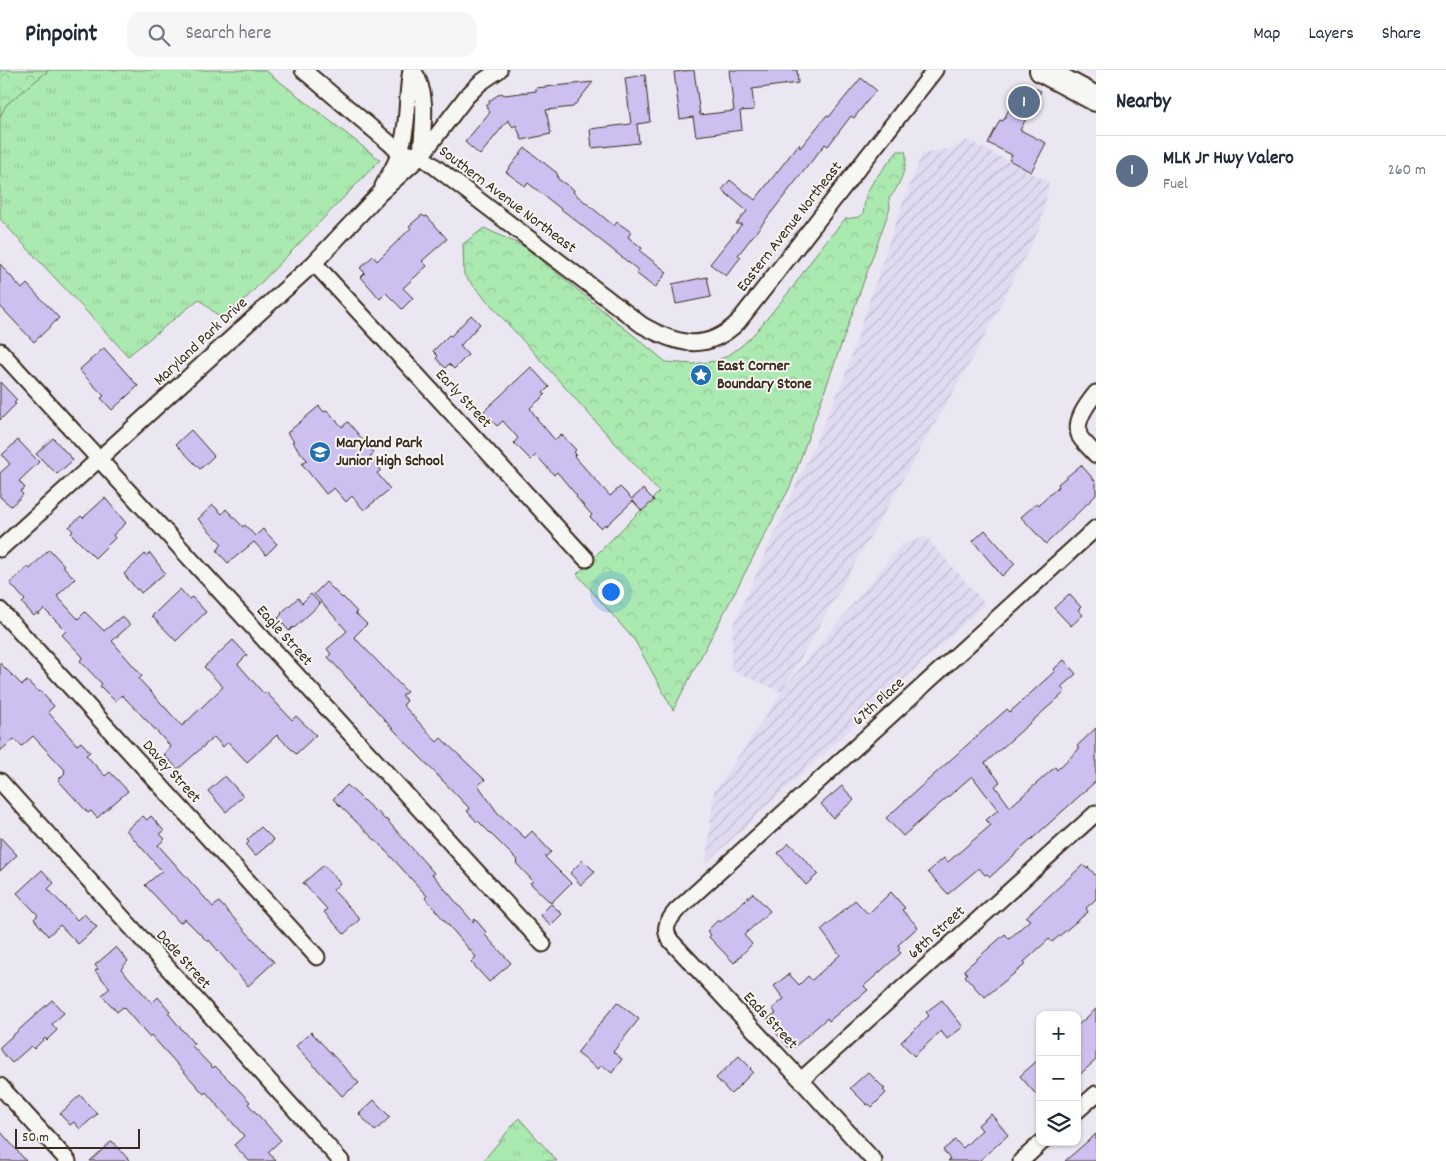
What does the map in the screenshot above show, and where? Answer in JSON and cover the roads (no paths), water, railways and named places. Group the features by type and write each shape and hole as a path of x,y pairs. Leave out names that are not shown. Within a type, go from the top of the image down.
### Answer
{"main road":[{"path":"1042,70 1096,99"}],"street":[{"name":"Southern Avenue Northeast","path":"303,70 400,152 421,156 642,324"},
{"path":"379,194 400,152 407,119 407,93 412,70"},
{"path":"412,70 417,76 423,96 424,116 421,156"},
{"name":"Maryland Park Drive","path":"0,549 314,263 379,194 421,156 466,97 480,83 499,70"},
{"name":"Eastern Avenue Northeast","path":"642,324 662,336 684,343 704,342 717,338 728,331 738,322 935,70"},
{"name":"Early Street","path":"314,263 586,559"},
{"name":"Eagle Street","path":"0,351 542,944"},
{"path":"1096,393 1087,403 1080,419 1078,432 1081,439 1096,455"},
{"name":"67th Place","path":"685,903 1096,528"},
{"name":"Davey Street","path":"0,610 317,957"},
{"name":"Dade Street","path":"0,782 341,1161"},
{"name":"68th Street","path":"801,1080 1096,813"},
{"name":"Eads Street","path":"685,903 666,924 666,934 668,937 874,1161"},
{"path":"0,1086 68,1161"},
{"path":"1081,1107 1096,1094"},
{"path":"1021,1161 1038,1146"}],"place":[{"name":"MLK Jr Hwy Valero","path":"1024,102"},
{"name":"East Corner Boundary Stone","path":"701,375"},
{"name":"Maryland Park Junior High School","path":"320,452"}]}
